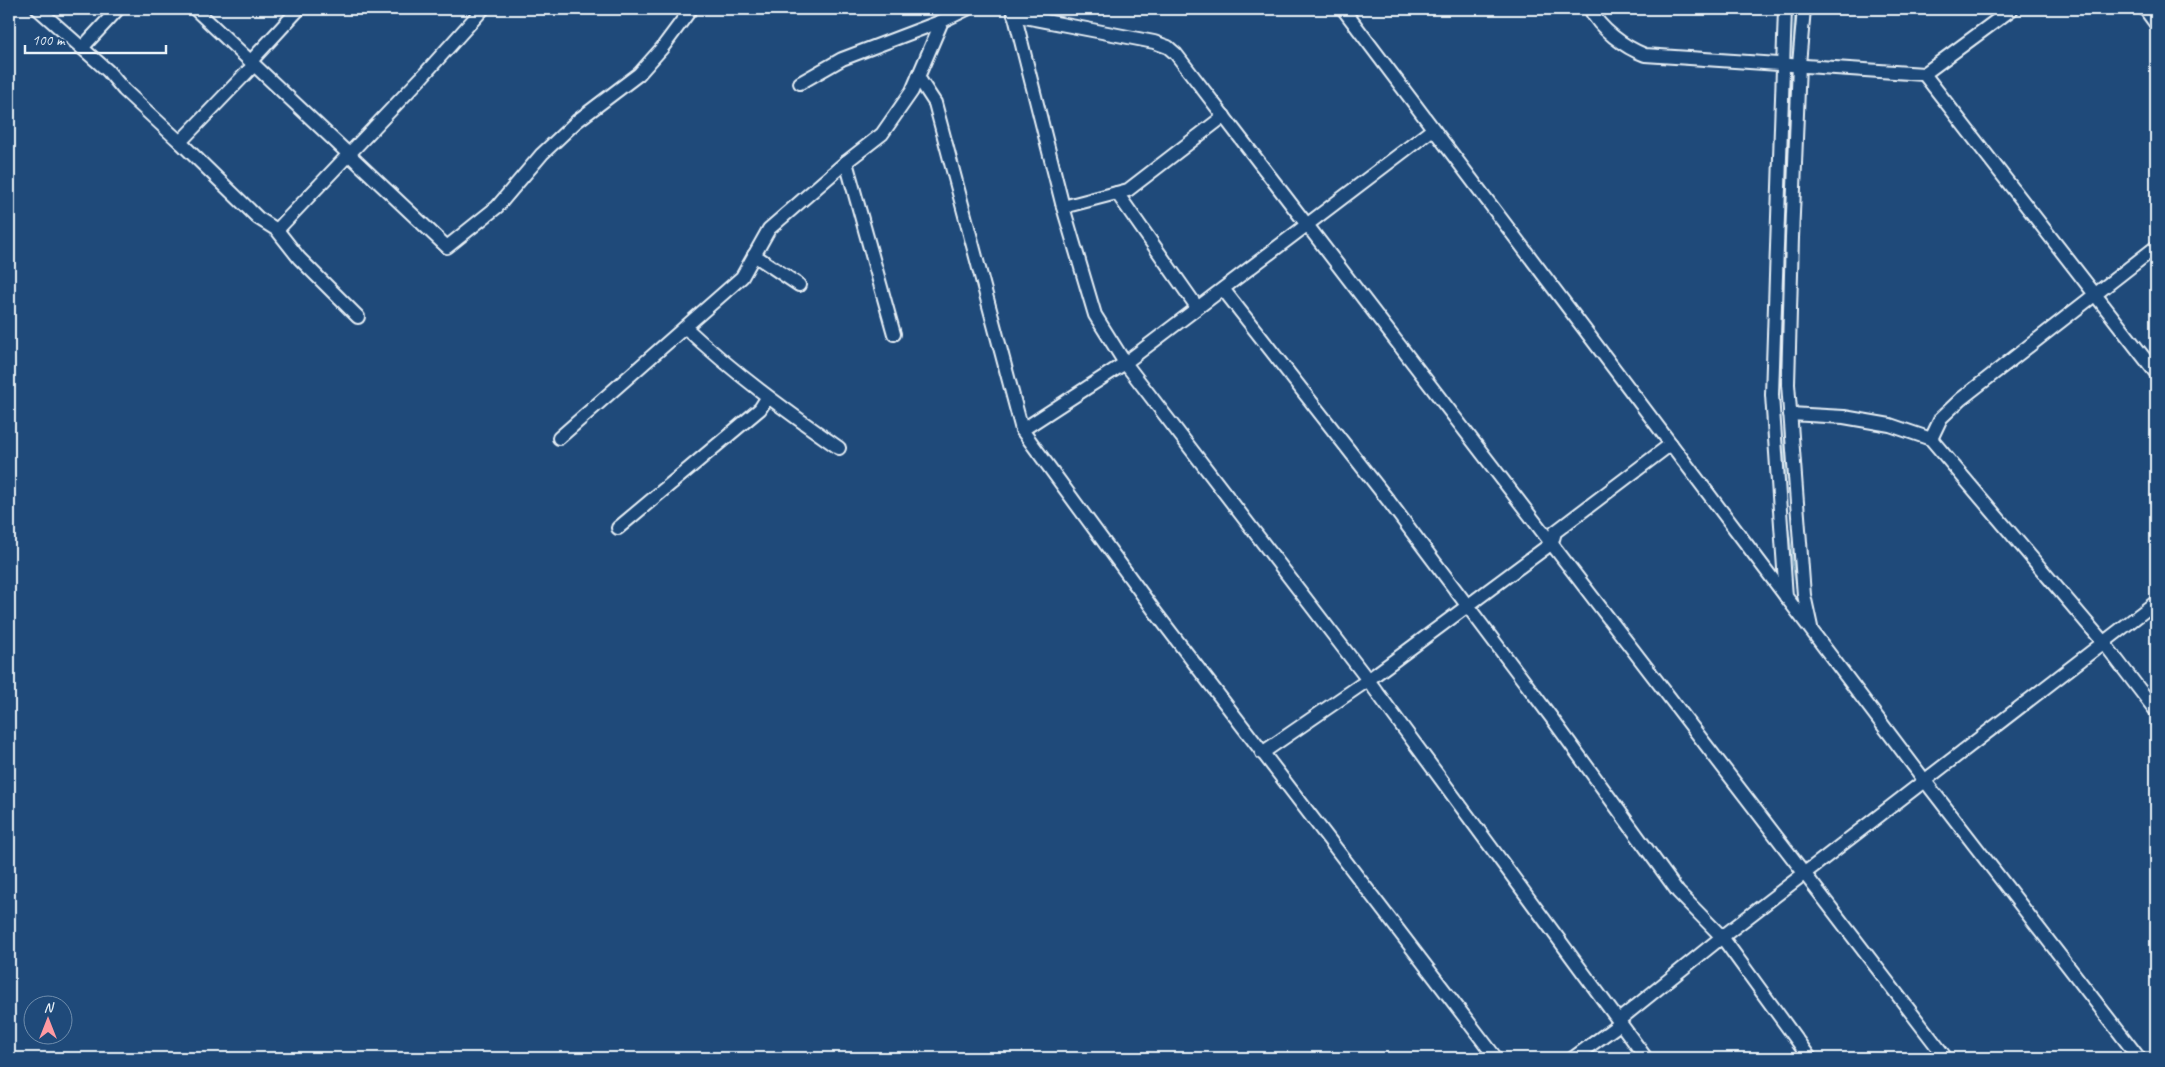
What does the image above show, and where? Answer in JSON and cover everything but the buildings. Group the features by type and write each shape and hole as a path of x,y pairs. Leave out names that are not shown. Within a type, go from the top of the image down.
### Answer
{"street":[{"path":"38,9 82,48 258,218 277,230 299,258 358,318"},
{"path":"82,48 118,9"},
{"path":"195,9 448,246 497,207 542,154 578,121 638,74 662,48 692,9"},
{"path":"180,142 253,63 299,9"},
{"path":"277,230 421,78 483,9"},
{"path":"800,83 842,59 942,21 967,9"},
{"path":"1343,9 1924,781 2139,1058"},
{"path":"1590,9 1595,18 1613,35 1634,50 1645,55 1924,74 2012,9"},
{"path":"1784,9 1772,395 1786,597"},
{"path":"1804,9 1799,64 1788,384 1804,595 1812,631"},
{"path":"2145,9 2156,24"},
{"path":"1646,1058 1368,680 1124,363 1094,315 1063,207 1014,12 1154,42 1168,47 1176,54 1946,1058"},
{"path":"560,438 742,277 769,229 846,162 882,134 912,91 942,21"},
{"path":"1924,74 2156,374"},
{"path":"918,78 935,103 1022,430 1262,753 1496,1058"},
{"path":"1063,207 1128,190 1224,116"},
{"path":"1022,430 1124,363 1433,129"},
{"path":"846,162 894,334"},
{"path":"1117,194 1197,307"},
{"path":"1931,439 1941,418 1961,399 2156,247"},
{"path":"754,255 799,285"},
{"path":"1223,289 1468,606 1678,892 1722,937 1810,1058"},
{"path":"686,328 721,361 767,398 838,448"},
{"path":"618,528 760,410 767,398"},
{"path":"1790,414 1844,417 1890,425 1931,439 2104,642 2156,711"},
{"path":"1262,753 1368,680 1552,543 1555,532 1671,444"},
{"path":"1573,1058 1617,1026 1619,1020 1722,937 2156,602"}],"waterway":[{"path":"1793,63 1796,9"},
{"path":"1788,193 1792,69"},
{"path":"1785,427 1785,490"},
{"path":"1787,524 1797,587"}]}
